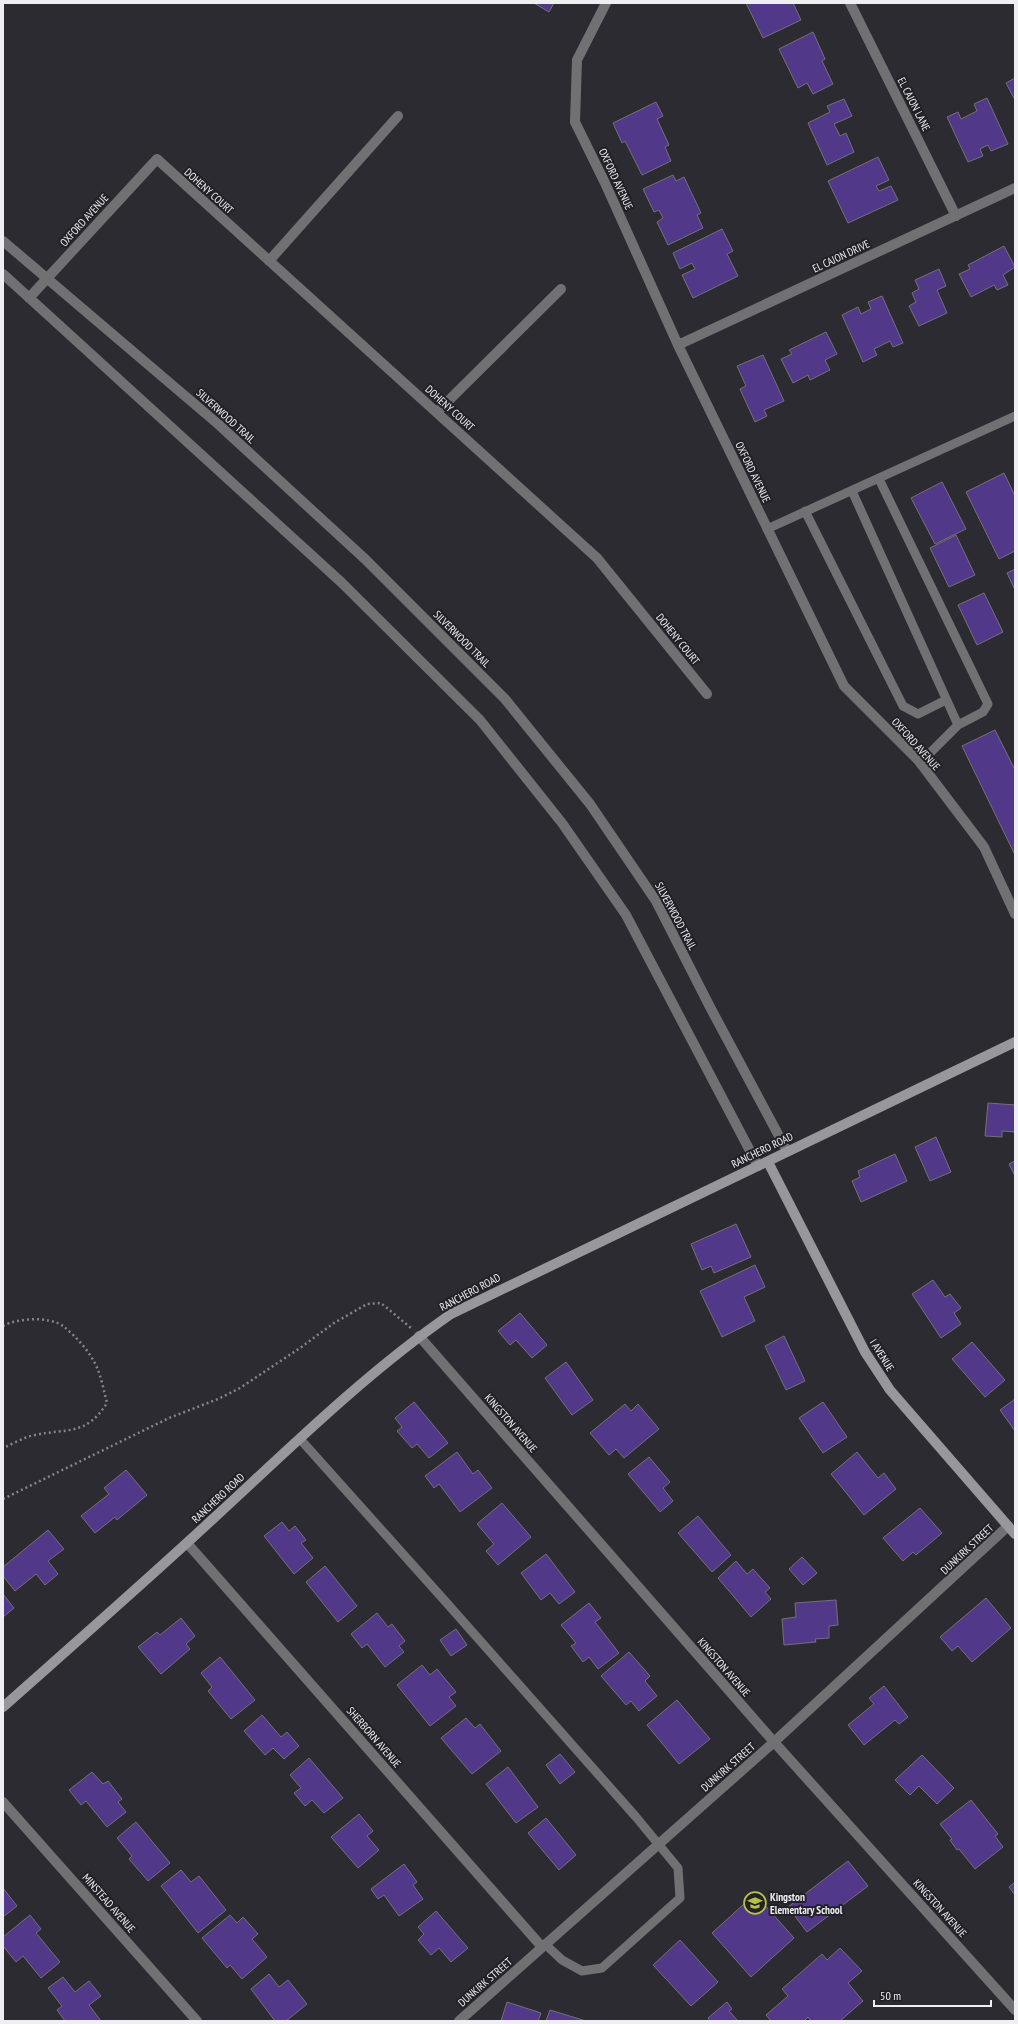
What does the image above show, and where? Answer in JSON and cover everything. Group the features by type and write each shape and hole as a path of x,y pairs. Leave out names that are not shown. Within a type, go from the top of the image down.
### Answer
{"main road":[{"name":"RANCHERO ROAD","path":"3,1706 187,1543 392,1357 419,1336 464,1307 1015,1042"},
{"name":"I AVENUE","path":"768,1162 865,1352 890,1390 1012,1530"}],"street":[{"name":"OXFORD AVENUE","path":"606,3 577,60 575,122 605,183 678,345 844,686 920,763 984,847 1012,900 1015,914"},
{"name":"EL CAJON LANE","path":"850,3 956,216"},
{"path":"270,261 398,116"},
{"name":"OXFORD AVENUE","path":"29,298 156,159"},
{"name":"DOHENY COURT","path":"156,159 597,558 707,694"},
{"name":"EL CAJON DRIVE","path":"678,345 1015,188"},
{"name":"SILVERWOOD TRAIL","path":"3,241 218,424 359,554 505,699 590,804 656,901 710,1008 787,1151"},
{"path":"3,274 341,582 480,720 562,823 626,915 758,1166"},
{"path":"436,412 561,289"},
{"name":"KINGSTON AVENUE","path":"419,1336 774,1742 1015,2010"},
{"name":"DUNKIRK STREET","path":"459,2021 1012,1530"},
{"name":"SHERBORN AVENUE","path":"187,1543 544,1946"},
{"name":"MINSTEAD AVENUE","path":"3,1802 197,2021"}],"lane":[{"path":"767,529 1015,416"},
{"path":"879,479 988,704 984,712 958,725 920,763"},
{"path":"852,491 958,725"},
{"path":"805,512 903,706 918,714 946,700"},
{"path":"300,1439 492,1653 639,1821 657,1845 678,1868 680,1898 602,1968 582,1971 562,1960 544,1946"}],"path":[{"path":"3,1499 169,1418 218,1399 234,1391 300,1348 334,1323 367,1304 381,1303 419,1336"},
{"path":"3,1326 11,1322 40,1319 62,1325 86,1350 97,1369 107,1403 98,1417 84,1426 67,1431 33,1435 3,1448"}],"building":[{"path":"534,3 554,3 549,12"},
{"path":"746,3 793,3 801,20 763,38"},
{"path":"813,32 825,59 822,61 833,84 813,94 807,83 798,88 779,49"},
{"path":"1015,78 1015,100 1006,83"},
{"path":"987,98 1008,144 991,151 988,145 980,149 983,156 968,162 947,117 958,112 961,119 977,111 974,104"},
{"path":"844,99 852,116 834,124 840,136 846,133 854,152 827,165 808,123 830,112 827,106"},
{"path":"656,102 663,116 657,119 669,145 665,147 671,161 642,175 625,141 622,143 613,123"},
{"path":"878,157 889,180 876,186 879,191 891,186 898,200 848,223 828,181"},
{"path":"673,175 676,181 684,177 701,213 697,215 703,228 668,245 657,222 663,218 659,210 654,212 643,189"},
{"path":"722,229 733,251 727,254 738,276 693,298 682,275 695,269 692,263 680,269 673,253"},
{"path":"1004,246 1015,267 1003,275 1008,285 997,290 994,285 971,297 959,274 970,269 968,265"},
{"path":"939,269 946,286 937,290 947,313 919,326 909,306 916,302 912,293 919,289 915,280"},
{"path":"882,296 903,343 893,347 890,341 874,349 877,355 863,362 842,315 858,307 861,314 871,309 868,302"},
{"path":"826,332 837,354 825,360 830,370 810,380 808,375 793,383 781,359 792,354 789,350"},
{"path":"763,355 784,401 764,410 767,416 755,422 740,389 746,386 737,366"},
{"path":"1004,473 1015,496 1015,551 999,559 966,492"},
{"path":"942,482 966,529 935,544 911,498"},
{"path":"956,535 975,575 949,587 930,548"},
{"path":"1015,569 1015,590 1007,573"},
{"path":"984,593 1003,632 977,645 958,605"},
{"path":"995,730 1015,770 1015,855 962,746"},
{"path":"988,1103 1015,1105 1015,1132 1002,1131 1002,1137 985,1136"},
{"path":"936,1137 951,1172 930,1181 915,1147"},
{"path":"895,1154 907,1181 861,1202 852,1181 860,1177 858,1171"},
{"path":"1015,1161 1015,1176 1009,1164"},
{"path":"736,1224 751,1257 714,1273 711,1266 702,1270 691,1244"},
{"path":"755,1265 765,1287 744,1297 755,1321 722,1337 700,1291"},
{"path":"933,1280 945,1297 950,1294 961,1308 954,1313 961,1324 941,1338 912,1294"},
{"path":"520,1313 547,1345 532,1358 516,1340 510,1345 498,1331"},
{"path":"784,1336 805,1381 786,1390 765,1346"},
{"path":"972,1342 1005,1380 985,1397 952,1359"},
{"path":"566,1362 593,1400 572,1415 545,1378"},
{"path":"1015,1399 1015,1431 1000,1410"},
{"path":"414,1402 448,1443 429,1458 417,1444 412,1448 397,1431 402,1427 395,1418"},
{"path":"823,1402 847,1437 823,1453 799,1418"},
{"path":"625,1404 631,1411 638,1404 659,1429 624,1458 616,1449 609,1455 590,1433"},
{"path":"457,1452 473,1474 478,1470 492,1488 460,1512 439,1484 434,1488 425,1476"},
{"path":"857,1452 878,1478 884,1473 896,1489 864,1515 831,1474"},
{"path":"649,1457 670,1482 663,1488 673,1501 660,1512 628,1474"},
{"path":"126,1470 147,1495 117,1520 115,1517 95,1533 81,1516 109,1494 104,1488"},
{"path":"502,1503 531,1537 498,1565 486,1551 494,1544 477,1524"},
{"path":"920,1508 942,1533 916,1555 913,1552 903,1561 883,1538"},
{"path":"698,1516 731,1555 712,1572 678,1533"},
{"path":"282,1522 289,1531 295,1526 306,1540 301,1543 313,1558 294,1574 264,1536"},
{"path":"48,1530 64,1549 48,1561 58,1574 45,1585 36,1574 15,1591 3,1576 3,1567"},
{"path":"546,1554 575,1592 559,1604 550,1593 541,1600 521,1573"},
{"path":"802,1557 817,1573 803,1585 789,1569"},
{"path":"736,1561 747,1574 753,1569 770,1588 765,1592 771,1599 751,1617 718,1578"},
{"path":"325,1566 357,1606 338,1622 306,1582"},
{"path":"3,1594 14,1608 3,1617"},
{"path":"986,1598 1011,1628 972,1662 958,1646 952,1651 940,1637"},
{"path":"836,1600 838,1625 829,1626 829,1638 815,1639 816,1642 784,1645 782,1619 796,1617 795,1603"},
{"path":"589,1603 601,1618 595,1622 619,1653 598,1669 589,1657 583,1662 571,1646 576,1643 561,1625"},
{"path":"377,1613 388,1627 392,1624 405,1641 399,1646 404,1652 385,1667 367,1644 362,1648 351,1634"},
{"path":"181,1618 195,1636 186,1644 190,1649 161,1674 138,1647 157,1632 160,1635"},
{"path":"456,1629 467,1645 451,1656 440,1640"},
{"path":"629,1652 650,1676 645,1681 657,1696 639,1711 631,1701 626,1705 601,1676"},
{"path":"220,1657 255,1700 231,1719 208,1691 212,1687 201,1673"},
{"path":"422,1665 430,1675 437,1669 456,1692 449,1697 456,1706 430,1726 397,1685"},
{"path":"884,1686 908,1717 899,1724 895,1720 864,1745 848,1725 874,1704 869,1698"},
{"path":"677,1700 710,1739 679,1764 647,1725"},
{"path":"262,1715 281,1737 287,1732 299,1746 284,1759 273,1748 265,1755 244,1731"},
{"path":"466,1718 475,1728 480,1724 501,1751 472,1774 441,1738"},
{"path":"560,1754 575,1772 560,1784 546,1765"},
{"path":"922,1755 954,1788 937,1804 919,1786 910,1795 895,1780"},
{"path":"309,1758 343,1798 324,1813 312,1800 305,1806 294,1793 301,1788 290,1775"},
{"path":"508,1767 538,1807 516,1823 486,1784"},
{"path":"92,1772 103,1784 108,1781 122,1799 118,1802 126,1812 107,1827 86,1801 81,1805 69,1790"},
{"path":"971,1800 998,1834 995,1836 1003,1847 975,1869 959,1849 957,1850 950,1840 952,1839 940,1824"},
{"path":"359,1814 373,1831 367,1836 379,1850 358,1868 331,1837"},
{"path":"546,1818 576,1855 559,1870 528,1833"},
{"path":"136,1822 170,1863 148,1881 129,1859 132,1856 117,1838"},
{"path":"848,1861 868,1886 807,1932 788,1907"},
{"path":"404,1864 417,1882 413,1885 423,1899 399,1916 384,1895 378,1899 371,1889"},
{"path":"181,1870 191,1882 199,1876 226,1910 198,1933 161,1886"},
{"path":"1015,1882 1015,1895 1009,1887"},
{"path":"3,1888 17,1906 3,1917"},
{"path":"755,1894 794,1938 751,1977 712,1933"},
{"path":"436,1911 468,1948 451,1962 439,1948 431,1955 418,1940 424,1934 418,1927"},
{"path":"30,1915 41,1929 36,1933 60,1962 41,1978 23,1956 16,1962 3,1946 3,1937"},
{"path":"230,1915 237,1923 243,1917 258,1934 252,1939 267,1957 242,1979 230,1965 227,1968 202,1938"},
{"path":"680,1940 718,1982 691,2006 653,1965"},
{"path":"840,1948 862,1971 848,1983 863,2001 840,2021 811,2021 808,2017 804,2021 771,2021 766,2015 788,1996 782,1989 822,1954 827,1960"},
{"path":"269,1974 279,1987 288,1980 307,2004 286,2021 275,2021 251,1989"},
{"path":"63,1977 75,1992 89,1981 101,1996 89,2005 101,2021 65,2021 57,2010 62,2006 48,1988"},
{"path":"507,2002 541,2013 538,2021 501,2021"},
{"path":"727,2002 732,2009 729,2011 738,2021 710,2021 708,2018"},
{"path":"550,2010 586,2021 546,2021"}],"place":[{"name":"Kingston Elementary School","path":"755,1903"}]}
